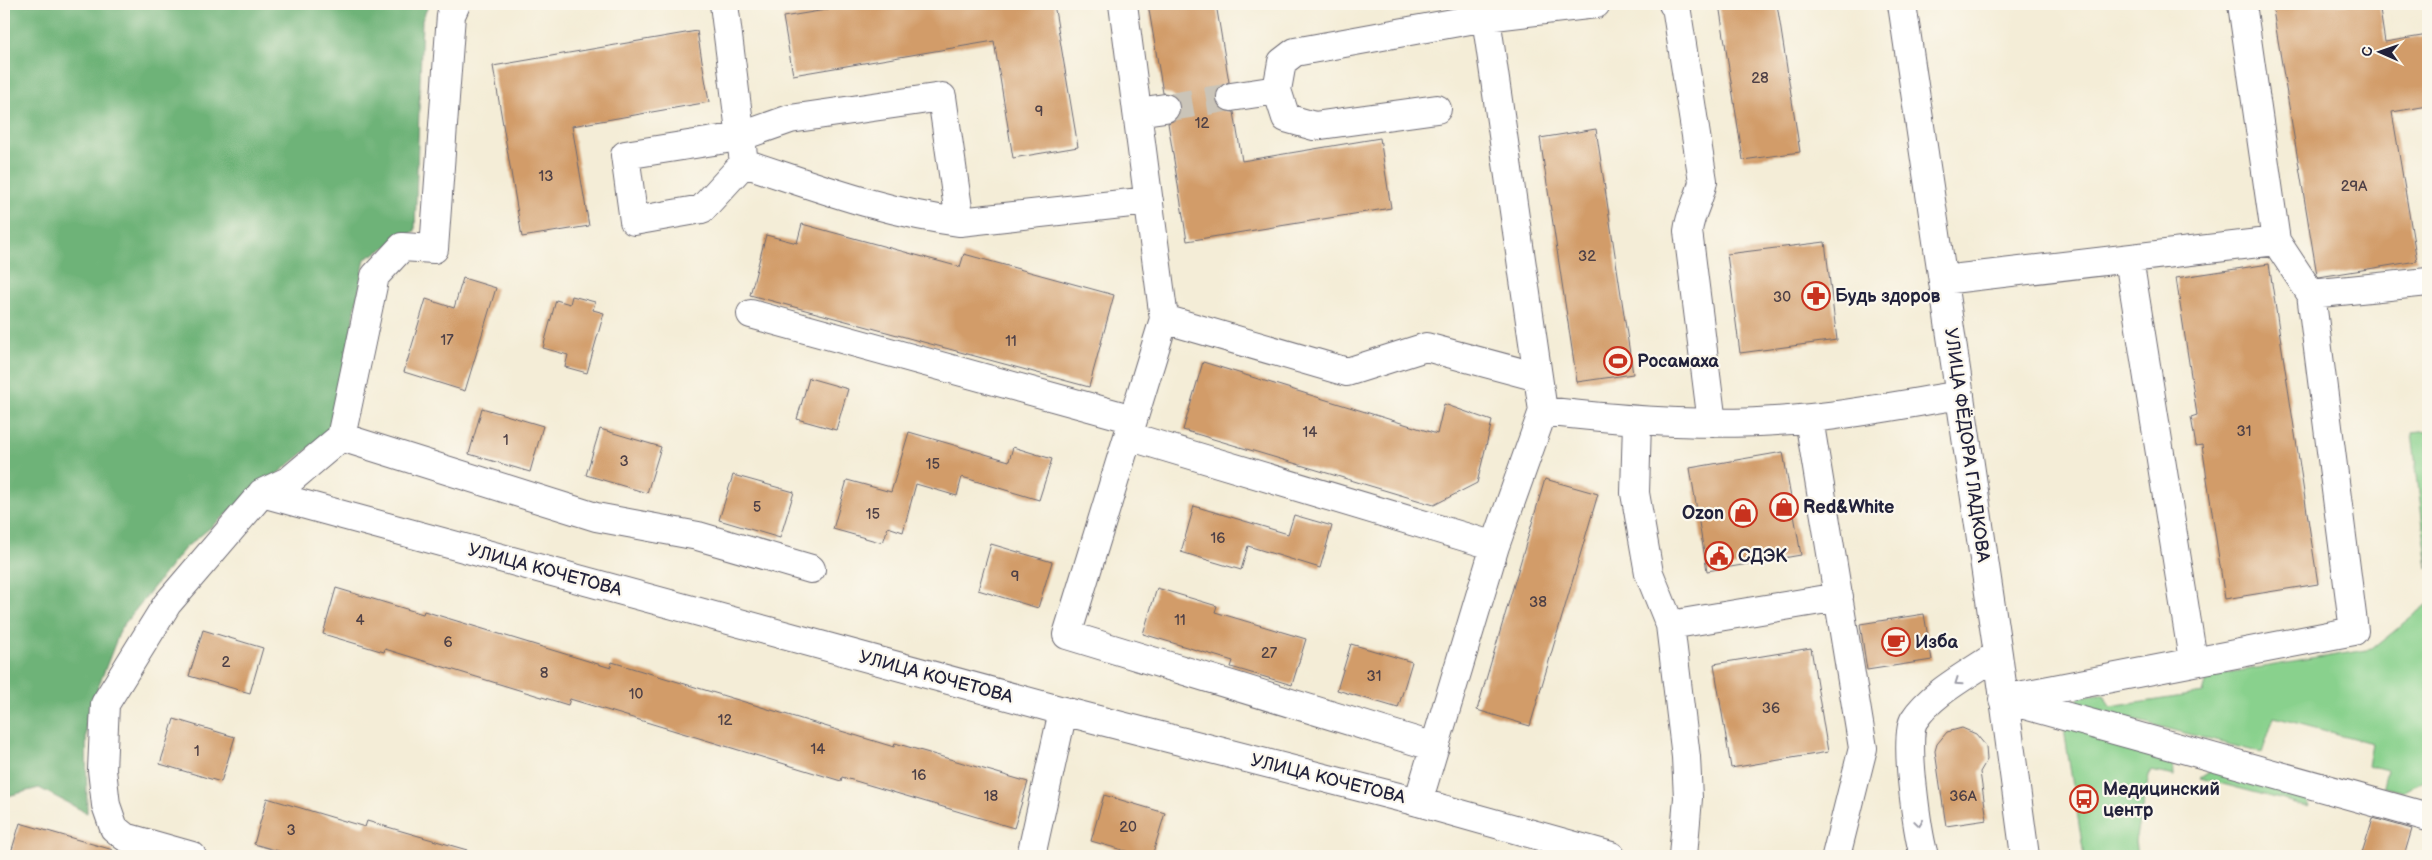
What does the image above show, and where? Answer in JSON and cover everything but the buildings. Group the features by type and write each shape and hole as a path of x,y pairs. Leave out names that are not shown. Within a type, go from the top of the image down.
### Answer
{"street":[{"path":"724,4 739,136 744,163"},
{"path":"1123,4 1164,319 1067,635 1435,746"},
{"path":"1437,109 1314,126 1286,118 1277,90 1282,62 1295,52 1485,11 1596,4"},
{"path":"1673,4 1676,6 1703,181 1702,192 1690,216 1688,231 1712,423"},
{"name":"УЛИЦА ФЁДОРА ГЛАДКОВА","path":"1902,4 1998,654 2025,856"},
{"path":"2003,699 2194,660 2354,631 2311,294 2276,241 2242,4"},
{"path":"192,856 125,837 114,828 106,805 102,770 105,704 167,604 262,493 290,480 341,437 375,276 402,247 434,249 454,10"},
{"path":"1418,802 1495,546 1542,411 1485,11"},
{"path":"1231,97 1277,90"},
{"path":"744,163 702,209 634,221 625,155 739,136 790,119 942,97 960,222"},
{"path":"1136,112 1166,108"},
{"path":"744,163 880,207 930,218 960,222 1149,201"},
{"path":"1943,280 2276,241"},
{"path":"2128,259 2194,660"},
{"path":"2311,294 2428,282"},
{"path":"751,314 1130,428 1495,546"},
{"path":"1164,319 1347,372 1426,347 1538,377"},
{"path":"1542,411 1637,421 1712,423 1809,418 1960,395"},
{"path":"1809,418 1863,748 1836,856"},
{"path":"1637,421 1635,493 1649,573 1670,625 1687,774 1688,798 1682,856"},
{"path":"341,437 596,517 698,536 812,569"},
{"name":"УЛИЦА КОЧЕТОВА","path":"262,493 1063,712 1418,802 1611,856"},
{"path":"1670,625 1839,597"},
{"path":"1924,856 1909,749 1912,722 1926,704 1998,654"},
{"path":"2003,699 2428,817"},
{"path":"1031,856 1063,712"}],"green space":[{"path":"4,4 429,4 422,20 415,231 365,259 332,430 185,548 121,628 86,719 87,813 39,788 4,797"},
{"path":"2428,431 2428,568 2412,433"},
{"path":"2428,604 2428,778 2405,791 2383,786 2387,770 2368,765 2372,743 2274,717 2262,753 2077,705 2079,696 2104,695 2110,707 2203,693 2208,676 2372,649"},
{"path":"2063,723 2173,757 2174,776 2150,771 2135,841 2137,856 2084,856"},
{"path":"2216,768 2304,793 2310,807 2200,778"}],"tunnel":[{"path":"1165,108 1231,97"}],"place":[{"name":"Будь здоров","path":"1816,296"},
{"name":"Росамаха","path":"1618,361"},
{"name":"Red&White","path":"1784,507"},
{"name":"Ozon","path":"1743,513"},
{"name":"СДЭК","path":"1719,556"},
{"name":"Изба","path":"1896,642"},
{"name":"Медицинский центр","path":"2084,799"}]}
